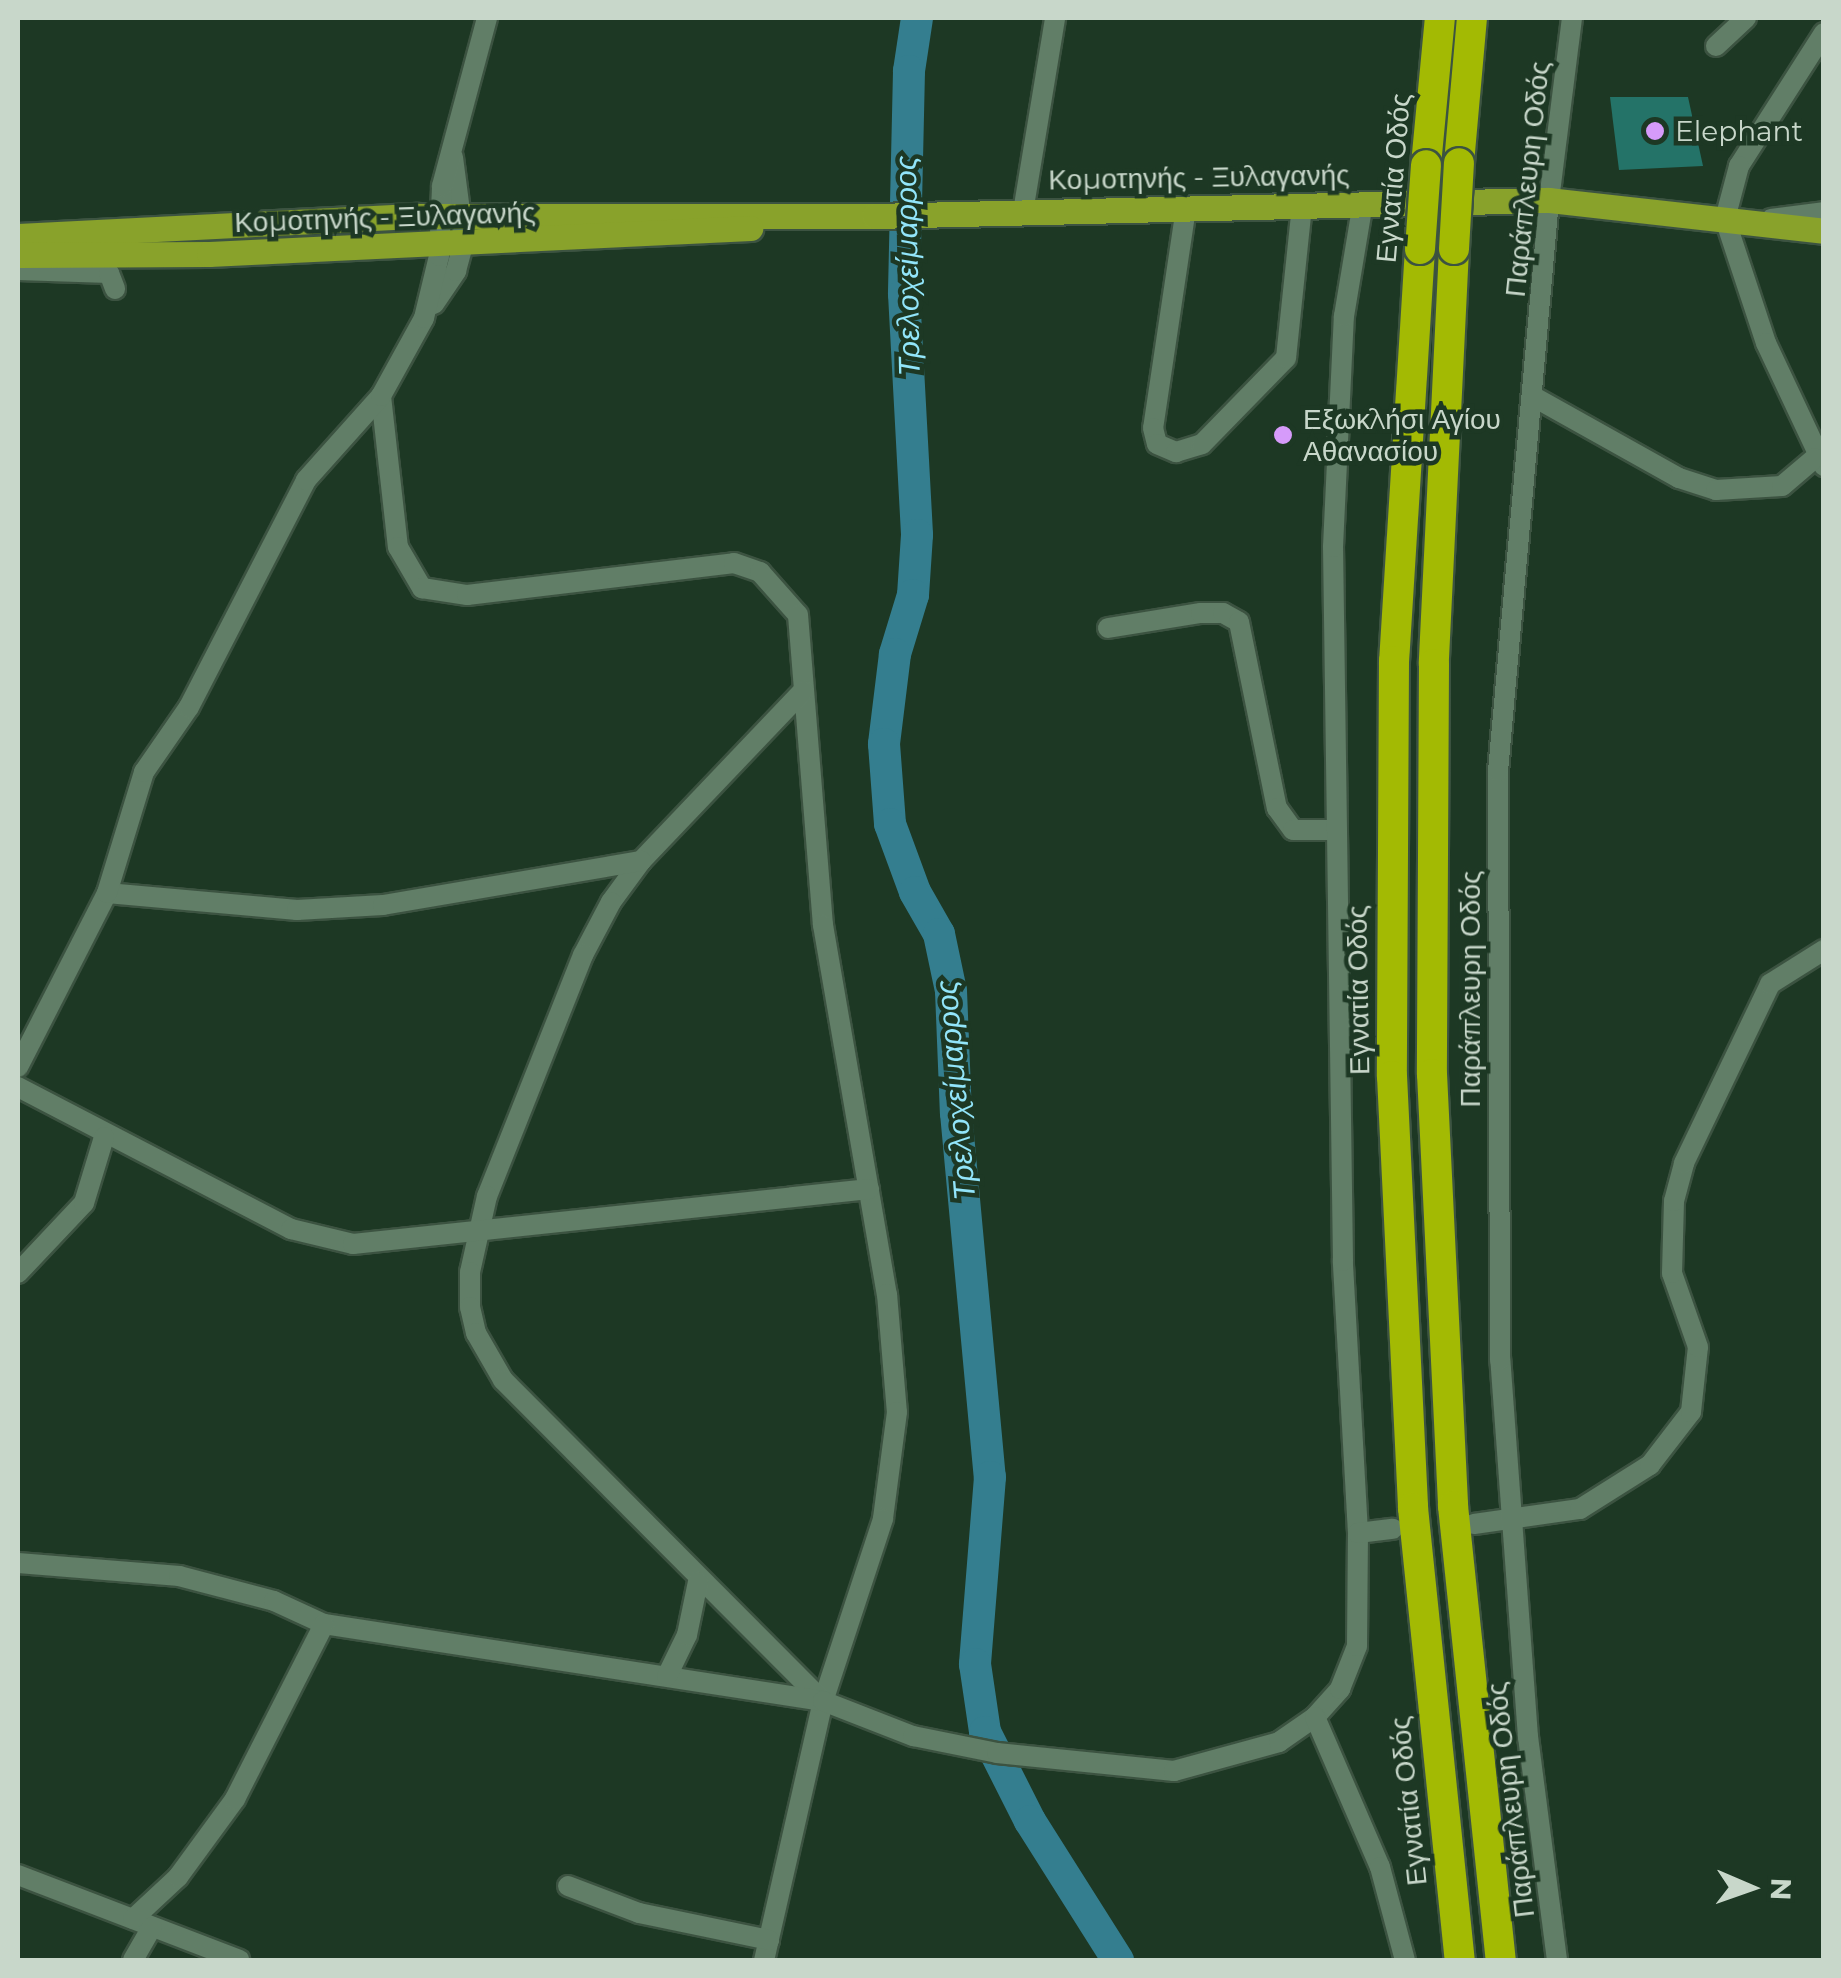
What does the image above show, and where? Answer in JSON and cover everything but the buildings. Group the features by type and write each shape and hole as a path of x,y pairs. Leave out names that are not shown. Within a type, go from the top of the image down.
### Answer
{"highway":[{"name":"Εγνατία Οδός","path":"1440,18 1426,165 1394,661 1392,1076 1412,1508 1460,1960"},
{"path":"1472,18 1459,163 1434,664 1433,1093 1453,1506 1500,1960"}],"main road":[{"name":"Κομοτηνής - Ξυλαγανής","path":"18,236 1549,200 1824,232"},
{"name":"Κομοτηνής - Ξυλαγανής","path":"18,255 225,254 452,228"}],"street":[{"path":"18,1067 107,892 139,784 189,707 300,490 322,457 382,396 424,318 452,228 453,150 487,18"},
{"path":"1023,212 1055,18"},
{"name":"Παράπλευρη Οδός","path":"1557,1960 1509,1522 1500,1320 1498,771 1549,200 1572,18"},
{"path":"1716,46 1746,18"},
{"path":"1534,397 1679,478 1716,490 1782,486 1819,462 1766,344 1736,221 1739,166 1824,33"},
{"path":"18,1562 127,1568 220,1584 324,1624 823,1701 914,1736 1126,1771 1218,1763 1280,1742 1315,1717 1340,1689 1357,1646 1358,1533 1343,1262 1336,414 1362,203"},
{"path":"1186,208 1152,428 1157,444 1176,452 1202,444 1286,358 1302,205"},
{"path":"1736,221 1824,212"},
{"path":"18,270 108,273 115,289"},
{"path":"382,396 398,547 422,588 467,595 734,564 760,572 798,615 805,650 802,691 823,925 887,1294 897,1412 894,1472 866,1580 823,1701 766,1950 568,1886"},
{"path":"1108,628 1201,613 1223,613 1239,622 1276,808 1293,830 1337,830"},
{"path":"802,691 641,861 583,955 477,1226 470,1307 490,1362 698,1582 823,1701"},
{"path":"107,892 297,910 383,906 641,861"},
{"path":"1474,1524 1580,1509 1650,1465 1691,1412 1700,1378 1698,1347 1672,1273 1674,1201 1684,1163 1770,984 1824,950"},
{"path":"18,1087 104,1136 318,1240 354,1244 477,1226 869,1188"},
{"path":"18,1273 84,1203 104,1136"},
{"path":"1358,1533 1394,1530"},
{"path":"667,1676 686,1635 698,1582"},
{"path":"132,1960 143,1923 235,1800 324,1624"},
{"path":"1315,1717 1380,1866 1406,1960"},
{"path":"18,1874 239,1960"}],"waterway":[{"name":"Τρελοχείμαρρος","path":"917,18 909,71 904,294 917,535 913,595 895,654 884,744 890,824 915,892 939,934 951,991 956,1113 990,1477 975,1664 985,1732 1030,1821 1118,1960"}],"place":[{"name":"Elephant","path":"1655,131"},
{"name":"Εξωκλήσι Αγίου Αθανασίου","path":"1283,435"}]}
